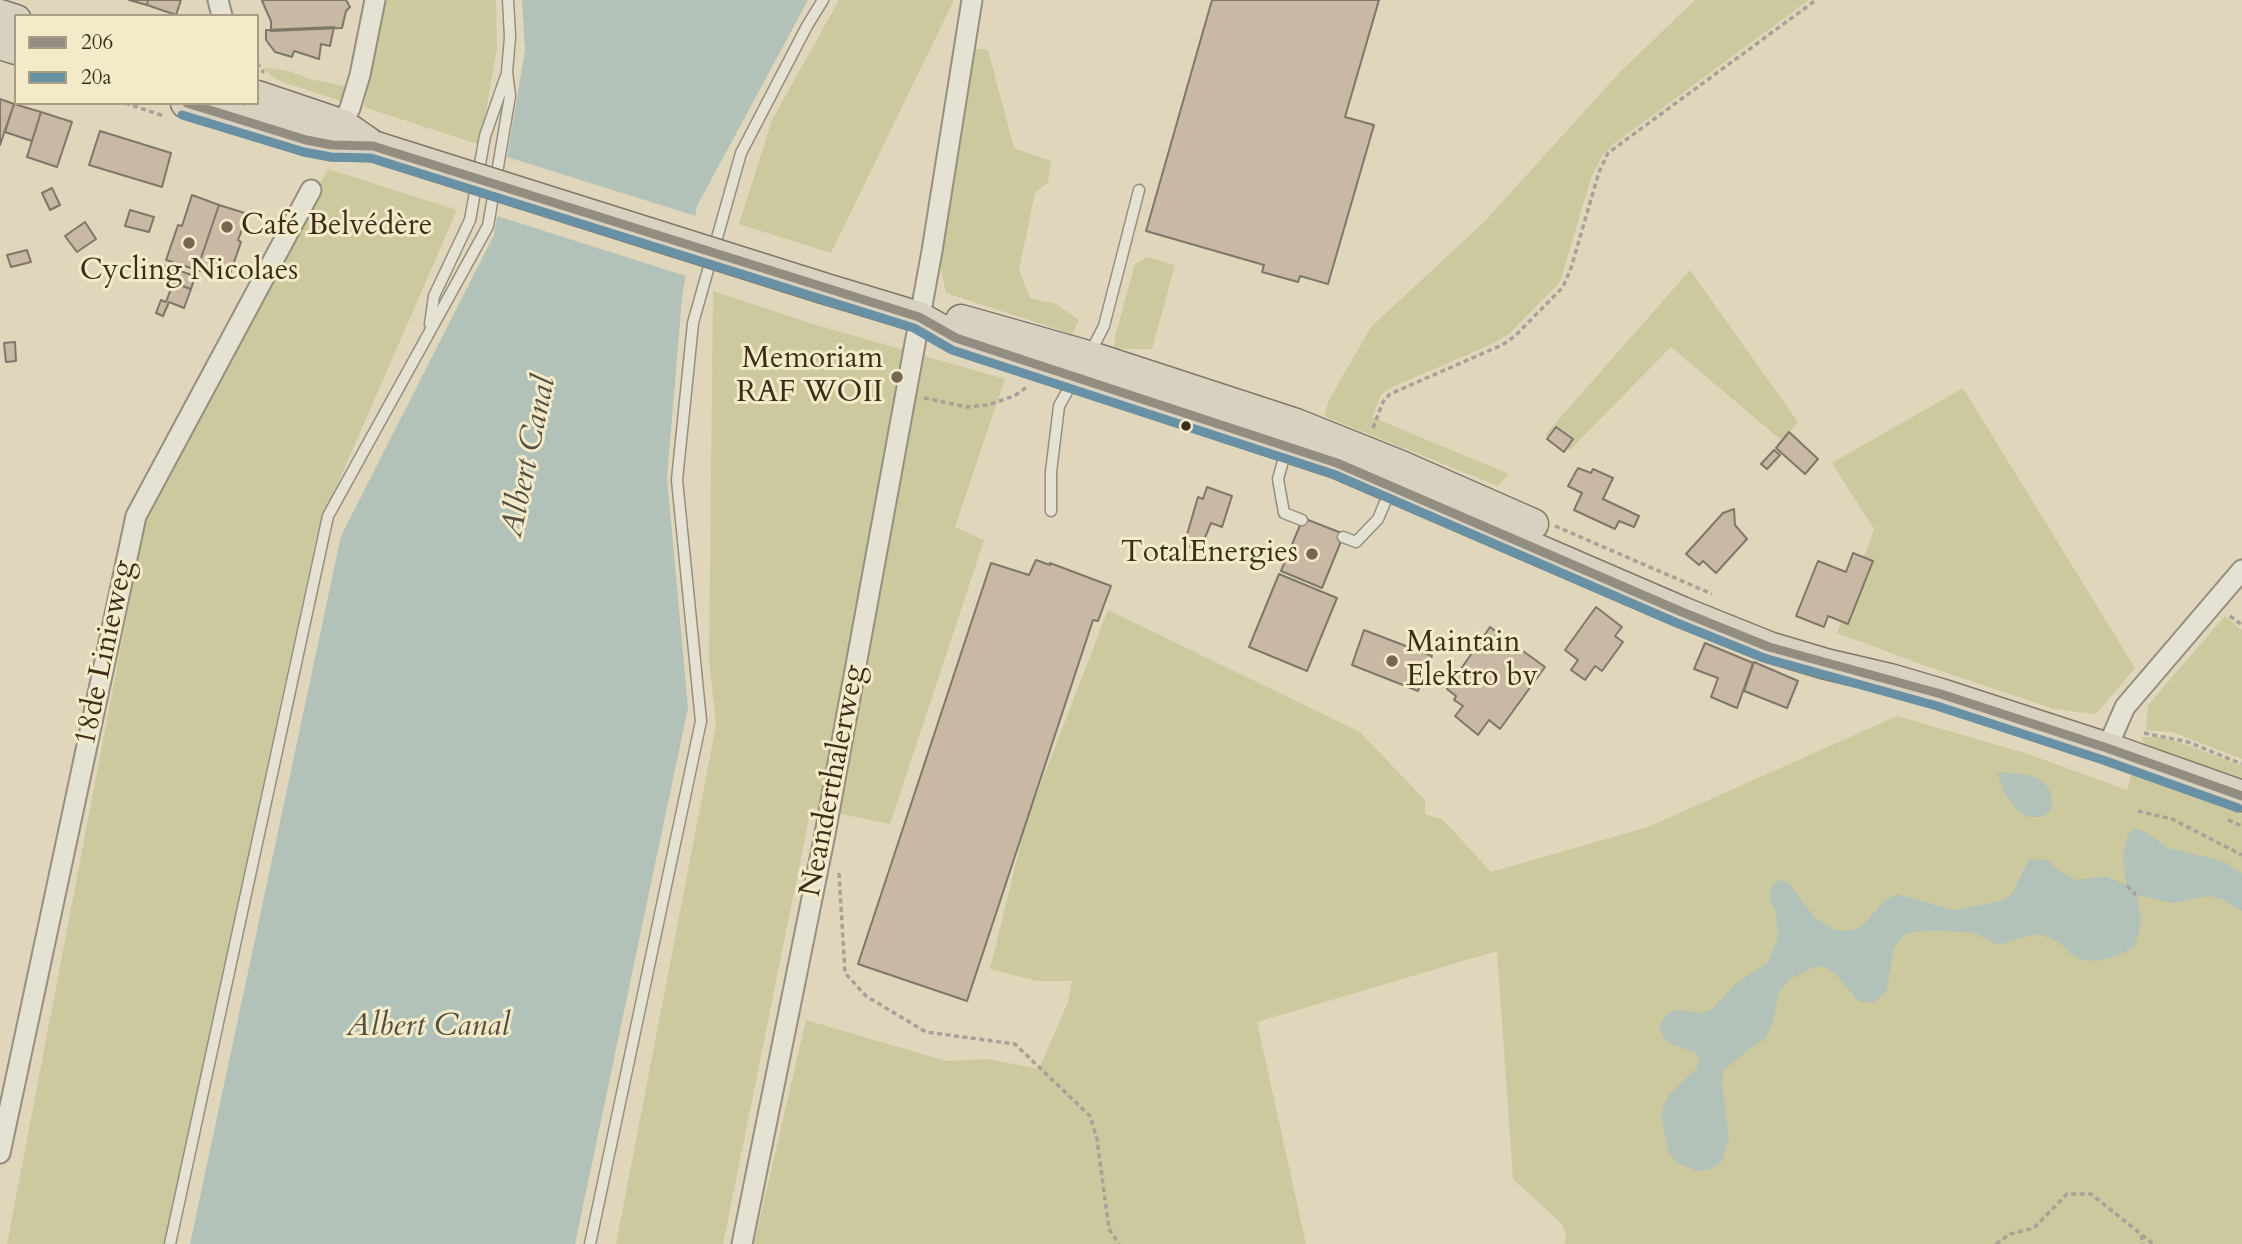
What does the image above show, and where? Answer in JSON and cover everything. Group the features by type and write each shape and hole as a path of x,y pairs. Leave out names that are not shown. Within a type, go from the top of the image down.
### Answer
{"main road":[{"path":"259,97 337,135 919,317 961,320 1081,366 1292,435 1397,475 1829,656 1890,679 2111,738 2242,796"},
{"path":"197,105 306,140 337,135"}],"street":[{"path":"337,135 360,75 375,0"},
{"name":"Neanderthalerweg","path":"742,1244 825,834 932,251 972,0"},
{"name":"18de Linieweg","path":"0,1153 136,516 311,190"},
{"path":"2111,738 2125,707 2242,570"}],"lane":[{"path":"170,1244 328,516 488,226 510,96 507,72 510,37 508,0"},
{"path":"590,1244 701,721 677,480 693,323 741,153 823,0"},
{"path":"428,331 435,296 470,220 485,136 507,72"},
{"path":"1051,511 1051,472 1059,406 1104,326 1139,190"},
{"path":"1292,435 1278,479 1284,513 1302,520"},
{"path":"1343,537 1356,542 1378,519 1397,475"}],"path":[{"path":"1369,437 1383,402 1390,394 1502,345 1515,336 1563,287 1599,172 1608,153 1816,0"},
{"path":"905,393 967,407 988,405 1014,396 1034,382"},
{"path":"1547,522 1719,611"},
{"path":"2111,738 2172,737 2242,764"},
{"path":"2138,811 2172,819 2242,855"},
{"path":"825,834 840,877 845,973 866,996 926,1032 1015,1044 1090,1116 1097,1139 1109,1228 1119,1244"},
{"path":"2127,886 2136,895"},
{"path":"1996,1244 2010,1234 2034,1228 2067,1194 2091,1194 2153,1244"},
{"path":"2141,1234 2143,1244"}],"shaded area":[{"path":"386,0 496,0 497,49 480,145 364,107"},
{"path":"839,0 954,0 831,253 739,224 772,120"},
{"path":"1695,0 1809,0 1612,145 1602,156 1591,178 1560,282 1509,334 1388,389 1382,394 1372,417 1509,474 1498,486 1324,416 1329,400 1371,327 1485,221 1621,71"},
{"path":"971,48 988,50 1014,148 1051,161 1048,182 1035,193 1019,270 1030,298 1056,304 1079,320 1072,334 946,293 939,261"},
{"path":"263,67 349,87 341,101 282,82"},
{"path":"328,169 457,210 318,529 164,1244 7,1244 144,526 169,462"},
{"path":"1147,257 1175,265 1152,349 1114,349 1135,264"},
{"path":"1690,270 1798,422 1781,440 1671,347 1570,450 1545,435"},
{"path":"713,291 813,324 1005,379 955,527 984,540 890,824 811,808 723,1244 616,1244 716,725 709,660"},
{"path":"1963,388 2135,668 2096,714 2054,709 1837,633 1874,529 1832,463"},
{"path":"1108,610 1360,732 1425,800 1425,814 1443,820 1491,872 1648,827 1897,716 2025,753 2127,790 2135,763 2242,809 2242,1244 1565,1244 1566,1234 1561,1223 1513,1179 1497,951 1257,1022 1306,1244 754,1244 806,1020 946,1061 988,1059 1039,1069 1068,1002 1072,981 1037,981 990,969 1026,822"},
{"path":"2225,616 2242,630 2242,759 2172,732 2146,730 2148,705"},
{"path":"2141,737 2160,737 2242,766 2242,784 2146,747"}],"water":[{"name":"Albert Canal","path":"522,0 808,0 697,206 682,298 667,478 688,708 575,1244 190,1244 341,536 494,235 525,50"},
{"path":"1997,773 2029,775 2041,780 2050,790 2050,811 2041,817 2027,817 2015,808 2005,794"},
{"path":"2136,828 2168,848 2222,861 2242,873 2242,911 2221,899 2209,896 2172,903 2137,895 2141,918 2134,947 2099,961 2081,960 2060,943 2040,934 2002,944 1993,943 1976,933 1911,932 1903,936 1894,948 1886,992 1874,1002 1861,1002 1837,975 1817,966 1790,979 1779,992 1772,1025 1765,1039 1724,1070 1722,1081 1729,1140 1721,1162 1709,1170 1697,1171 1677,1163 1668,1151 1661,1115 1664,1104 1670,1094 1697,1068 1699,1060 1696,1053 1664,1039 1659,1026 1667,1014 1675,1010 1703,1013 1712,1009 1735,984 1767,963 1778,938 1776,912 1769,899 1769,892 1775,882 1788,882 1815,918 1836,930 1847,931 1861,927 1885,900 1898,894 1953,910 2000,901 2012,894 2029,859 2048,860 2058,870 2076,880 2106,876 2126,885 2123,854 2128,835"}],"pier":[{"path":"504,156 699,217 689,277 494,215"}],"building":[{"path":"129,0 148,0 147,5"},
{"path":"148,0 181,0 176,14 147,5"},
{"path":"346,0 350,7 346,11 342,28 271,31 271,21 262,1"},
{"path":"1212,0 1379,0 1345,117 1374,125 1328,284 1300,276 1298,282 1262,272 1264,265 1146,231"},
{"path":"334,27 330,46 321,44 319,59 294,51 292,57 275,52 266,40 266,30"},
{"path":"0,99 14,104 0,145"},
{"path":"14,104 41,112 32,141 5,132"},
{"path":"41,112 72,122 57,167 27,157"},
{"path":"100,131 171,153 162,187 89,165"},
{"path":"52,188 60,205 50,210 42,193"},
{"name":"Cycling Nicolaes","path":"192,195 219,205 197,270 166,260 178,225 182,226"},
{"name":"Café Belvédère","path":"219,205 248,214 238,240 241,242 230,274 208,268 207,273 197,270"},
{"path":"130,210 154,217 149,232 125,226"},
{"path":"85,222 96,239 77,252 65,236"},
{"path":"27,250 31,262 11,267 7,255"},
{"path":"165,266 195,276 191,289 161,278"},
{"path":"173,283 191,289 184,308 169,302 163,316 156,313 161,300 166,302"},
{"path":"15,342 16,361 6,362 4,343"},
{"path":"1556,427 1573,439 1564,452 1547,439"},
{"path":"1789,432 1818,459 1805,474 1776,448"},
{"path":"1774,450 1780,455 1767,469 1761,464"},
{"path":"1578,468 1591,473 1593,469 1613,478 1603,499 1639,516 1634,527 1619,521 1615,529 1574,510 1582,493 1568,486"},
{"path":"1207,487 1232,496 1222,527 1211,523 1200,550 1184,545 1198,497 1203,499"},
{"path":"1734,509 1735,525 1747,539 1716,573 1703,561 1699,565 1686,554 1723,513"},
{"name":"TotalEnergies","path":"1303,518 1344,534 1322,588 1281,571"},
{"path":"1853,553 1873,561 1848,624 1828,616 1824,627 1796,616 1818,561 1846,572"},
{"path":"1036,560 1111,586 1098,621 1093,620 967,1001 858,964 991,563 1029,575"},
{"path":"1279,574 1337,598 1307,671 1249,647"},
{"path":"1596,607 1622,627 1615,636 1623,642 1602,671 1595,666 1585,680 1571,670 1578,660 1565,650"},
{"path":"1490,627 1545,667 1500,729 1489,720 1478,735 1455,716 1463,706 1454,700 1456,696 1447,689"},
{"name":"Maintain Elektro bv","path":"1364,630 1432,656 1418,691 1352,665"},
{"path":"1705,643 1753,663 1737,708 1711,697 1718,678 1694,669"},
{"path":"1754,662 1798,681 1787,708 1744,691"}],"transit line":[{"name":"206","path":"193,105 306,140 332,145 373,146 919,317 956,338 1337,463 1769,647 1941,694 2107,748 2242,796"},
{"name":"20a","path":"182,115 304,152 331,157 371,158 914,328 952,350 1333,474 1764,658 1937,706 2103,760 2238,808"}],"place":[{"name":"Café Belvédère","path":"227,227"},
{"name":"Cycling Nicolaes","path":"189,243"},
{"name":"Memoriam RAF WOII","path":"897,377"},
{"name":"TotalEnergies","path":"1312,554"},
{"name":"Maintain Elektro bv","path":"1392,661"}]}
